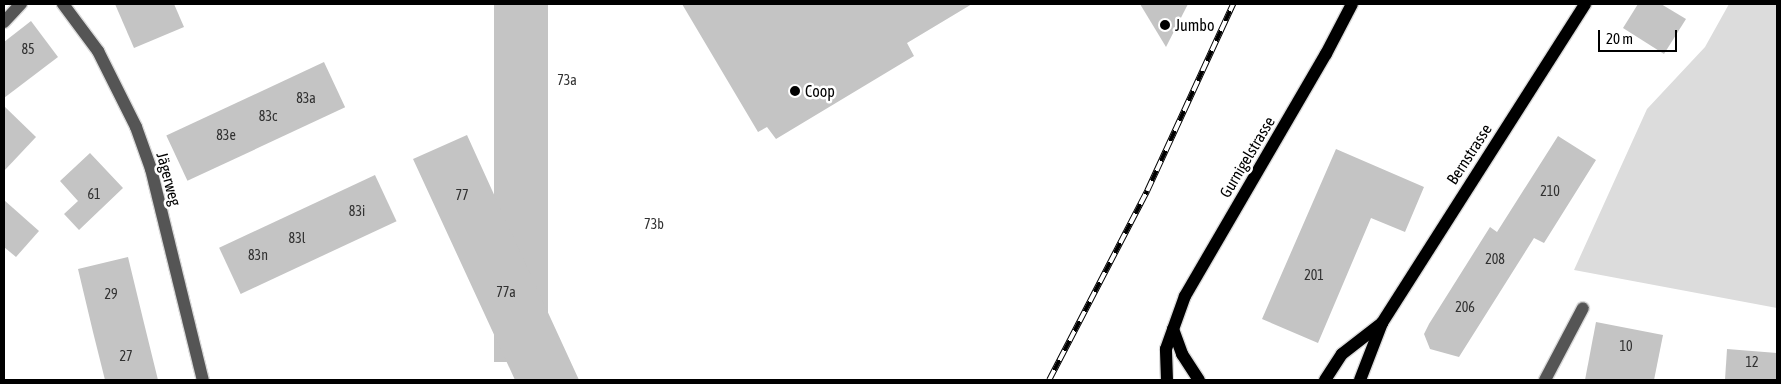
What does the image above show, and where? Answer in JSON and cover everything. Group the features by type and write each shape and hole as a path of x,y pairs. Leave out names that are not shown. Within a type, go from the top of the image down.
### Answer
{"main road":[{"name":"Gurnigelstrasse","path":"1167,380 1166,349 1180,307 1196,276 1326,54 1352,4"},
{"name":"Bernstrasse","path":"1360,380 1382,323 1585,4"},
{"name":"Bernstrasse","path":"1325,380 1342,354 1382,323"},
{"path":"1173,329 1182,354 1199,380"}],"street":[{"path":"4,22 21,4"},
{"name":"Jägerweg","path":"63,4 98,51 136,127 151,169 204,380"},
{"path":"1545,380 1582,308"}],"shaded area":[{"path":"1729,4 1777,4 1777,308 1574,270 1647,109 1705,47"}],"building":[{"path":"115,4 174,4 184,27 134,48"},
{"path":"494,4 548,4 548,362 494,362"},
{"name":"Coop","path":"682,4 972,4 907,43 914,56 776,139 767,127 758,132"},
{"name":"Jumbo","path":"1140,4 1188,4 1166,47"},
{"path":"1638,4 1661,4 1686,19 1664,54 1623,28"},
{"path":"31,21 58,57 4,98 4,42"},
{"path":"324,62 345,107 187,181 166,136"},
{"path":"4,106 36,137 4,171"},
{"path":"467,135 579,380 515,380 413,159"},
{"path":"1558,136 1596,160 1544,243 1534,238 1459,357 1430,349 1424,334 1429,324 1490,227 1497,232"},
{"path":"1336,149 1424,187 1405,232 1371,218 1318,343 1262,319"},
{"path":"90,153 123,188 79,230 64,214 78,201 60,181"},
{"path":"375,175 397,221 241,294 219,248"},
{"path":"4,200 39,231 16,257 4,247"},
{"path":"128,257 158,380 105,380 93,332 78,269"},
{"path":"1596,322 1663,335 1654,380 1585,380"},
{"path":"1727,349 1777,353 1777,380 1725,380"}],"railway":[{"path":"1049,380 1147,191 1233,4"}],"place":[{"name":"Jumbo","path":"1165,25"},
{"name":"Coop","path":"795,91"}]}
